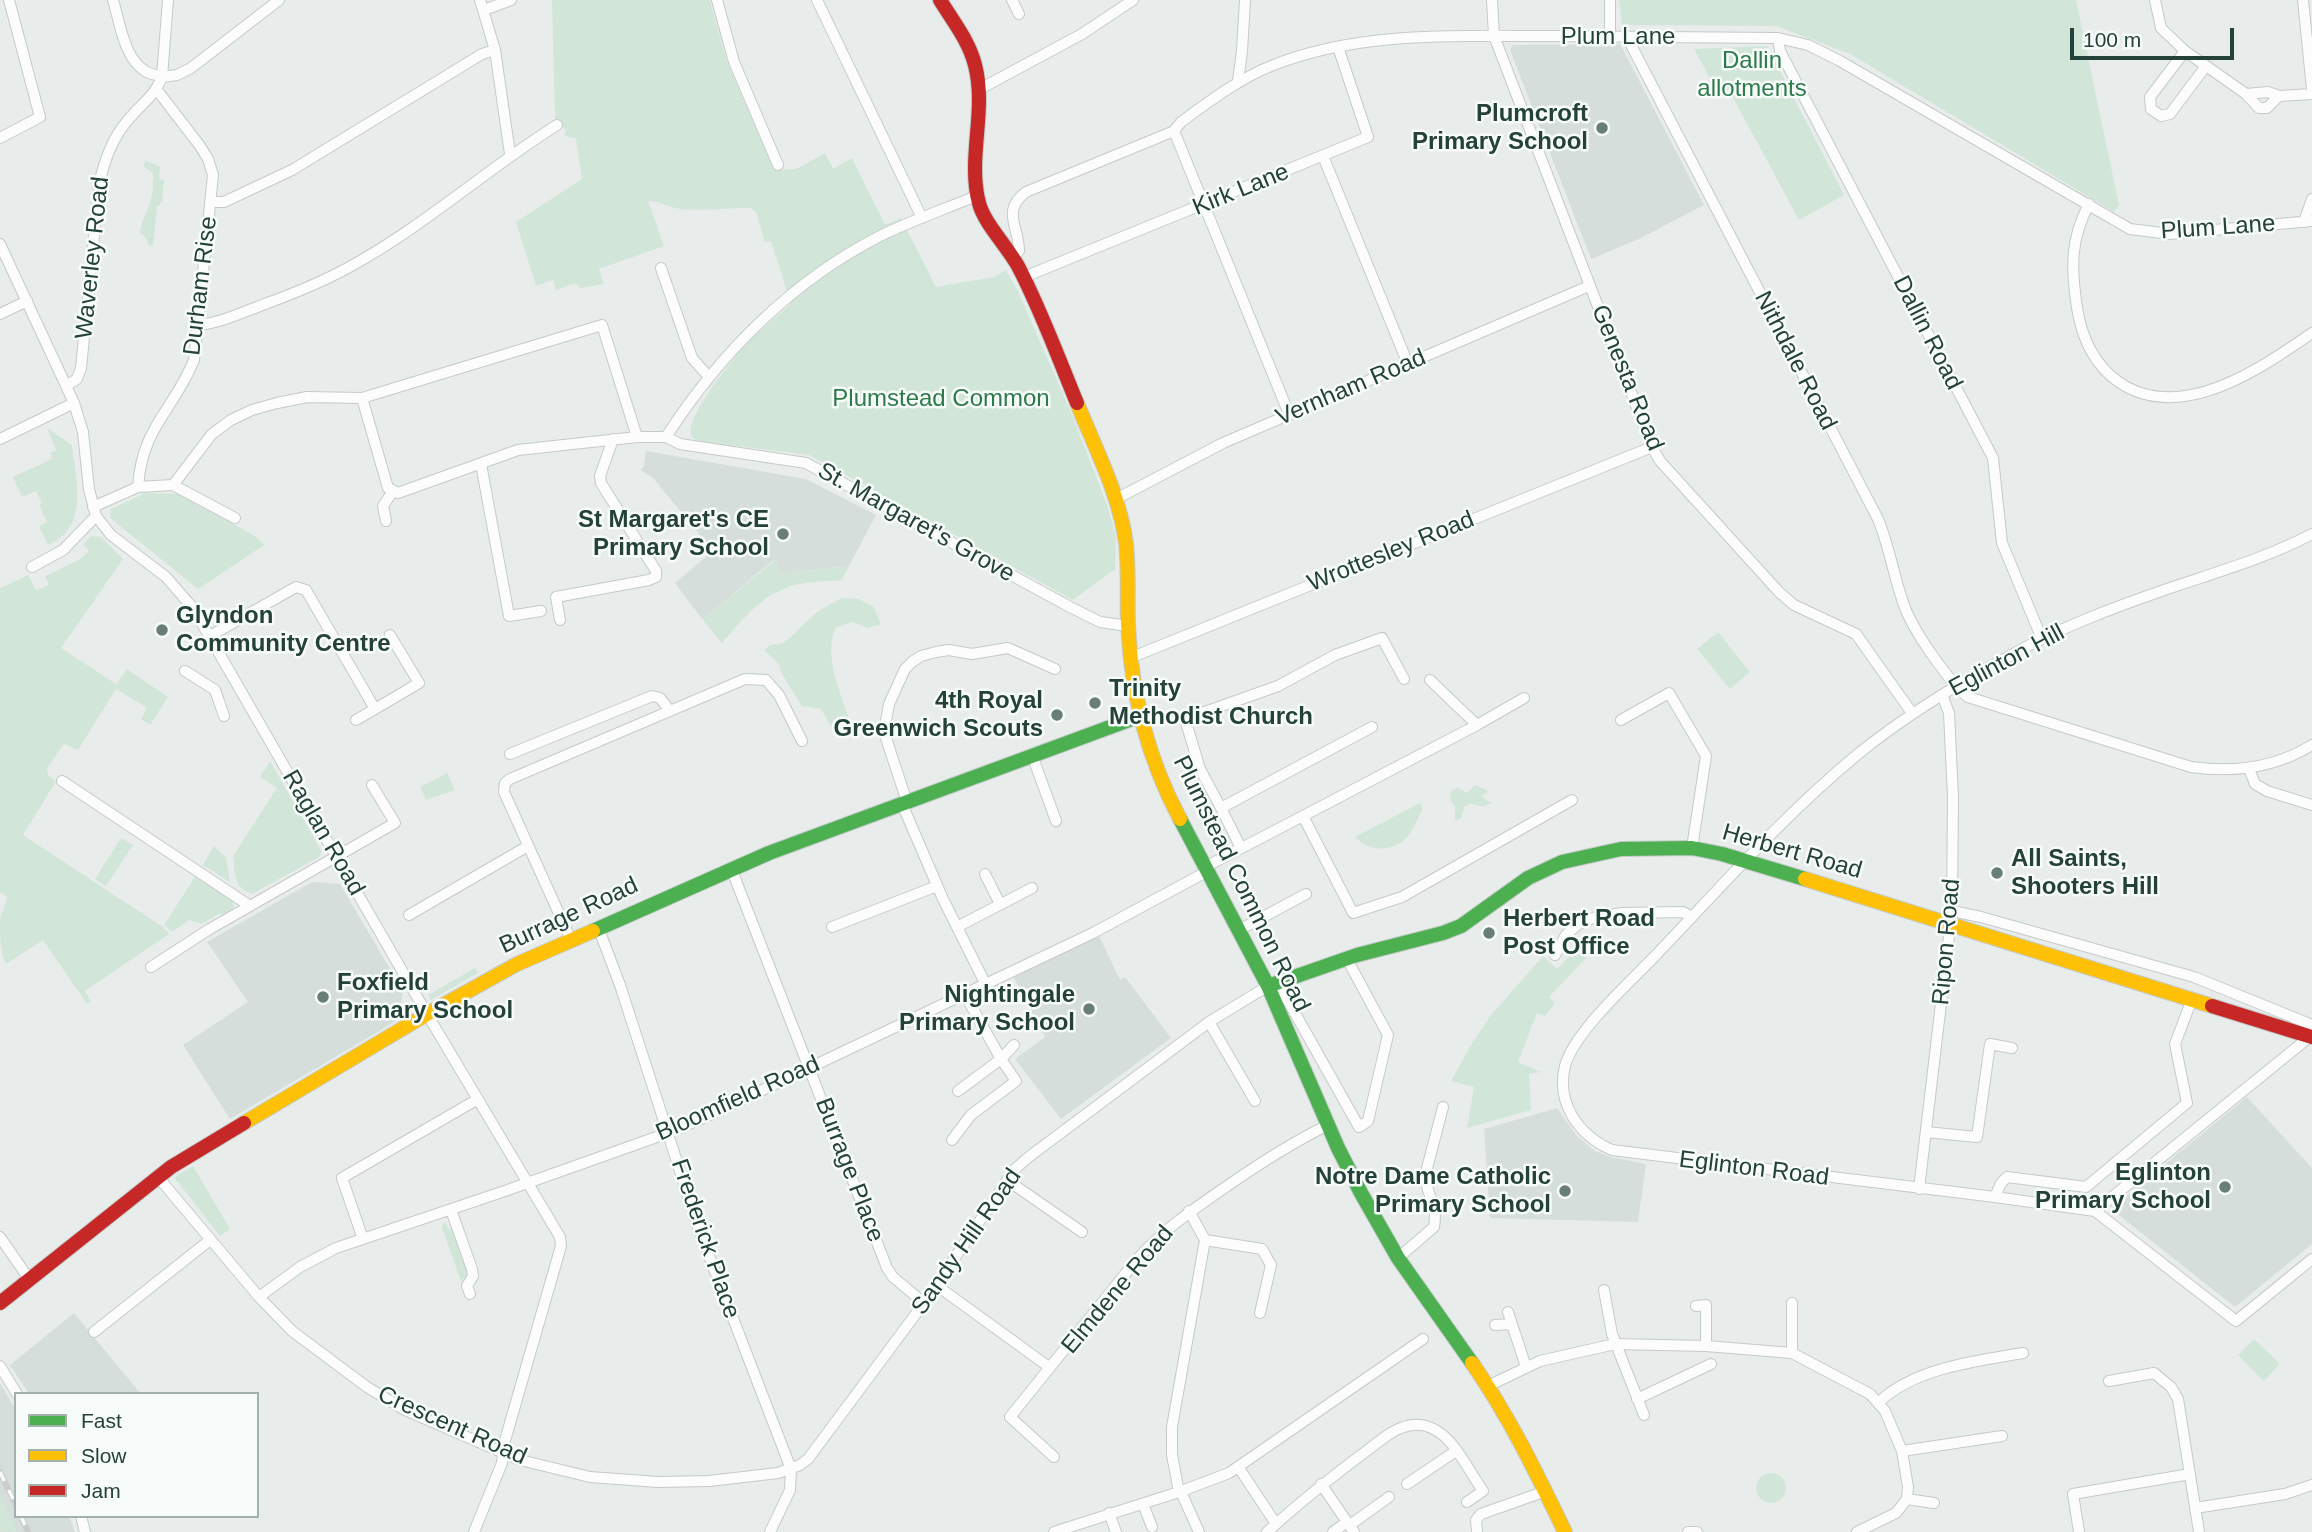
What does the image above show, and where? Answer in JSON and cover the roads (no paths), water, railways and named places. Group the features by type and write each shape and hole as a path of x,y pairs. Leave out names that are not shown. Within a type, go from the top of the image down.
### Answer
{"street":[{"path":"0,138 40,117 9,0"},
{"path":"113,0 126,45 135,62 146,72 162,77 177,75 191,68 279,0"},
{"name":"Waverley Road","path":"66,386 77,379 81,368 99,185 106,156 120,129 157,90 162,77 168,0"},
{"path":"510,155 495,50 482,5 512,0"},
{"path":"717,0 734,62 778,165"},
{"path":"817,0 922,218"},
{"name":"Plumstead Common Road","path":"940,0 970,51 975,65 978,90 974,182 976,196 980,207 1024,277 1116,499 1126,544 1130,658 1140,716 1160,777 1239,930 1273,985 1328,1125 1361,1193 1398,1258 1488,1385 1546,1491 1565,1532"},
{"path":"1012,0 1019,14"},
{"path":"978,90 1082,34 1133,0"},
{"path":"1238,81 1245,0"},
{"name":"Genesta Road","path":"1492,0 1494,36 1589,286 1652,447 1660,461 1779,592 1794,605 1856,635 1912,713"},
{"path":"1610,0 1610,36"},
{"path":"2155,0 2161,29 2185,51 2246,94 2268,92 2279,96 2312,92 2302,0"},
{"name":"Nithdale Road","path":"1630,37 1631,45 1878,519 1906,609 1955,687"},
{"name":"Plum Lane","path":"1013,257 1019,251 1012,215 1014,203 1035,188 1174,131 1181,122 1238,81 1274,65 1338,47 1399,38 1778,38 1808,45 1840,61 2130,229 2156,234 2308,222"},
{"name":"Dallin Road","path":"1778,38 1780,51 1993,458 2002,543 2042,639"},
{"name":"Kirk Lane","path":"1024,277 1368,137 1338,47"},
{"path":"212,202 224,202 292,170 482,54 495,50"},
{"path":"2185,51 2150,97 2151,108 2161,116 2170,114 2206,66"},
{"name":"Durham Rise","path":"138,487 139,465 152,431 194,360 212,202 213,175 208,159 157,90"},
{"path":"198,325 211,324 280,299 355,264 557,125"},
{"path":"1174,131 1289,414"},
{"path":"1323,156 1408,364"},
{"path":"666,437 709,377 740,341 792,293 842,258 882,236 976,196"},
{"path":"2308,222 2312,199"},
{"path":"2089,204 2074,240 2074,283 2078,311 2085,337 2099,364 2130,390 2164,397 2204,392 2230,382 2267,362 2312,333"},
{"path":"0,244 74,403 83,432 95,511"},
{"path":"661,268 692,358 709,377"},
{"name":"Vernham Road","path":"1116,499 1223,443 1589,286"},
{"path":"0,314 27,301"},
{"path":"173,485 212,434 241,415 277,402 307,397 362,398 602,325 637,437"},
{"path":"362,398 388,488 393,491 383,506 386,521"},
{"path":"0,439 74,403"},
{"name":"St. Margaret's Grove","path":"393,491 398,493 518,450 613,439 666,437 680,444 806,463 1070,607 1100,622 1128,626"},
{"path":"560,620 556,597 656,577 656,571 601,483 600,476 613,439"},
{"name":"Wrottesley Road","path":"1130,658 1652,447"},
{"path":"481,464 509,616 541,611"},
{"path":"32,566 63,550 95,511 125,491 138,487 173,485 235,518"},
{"name":"Raglan Road","path":"95,511 111,535 166,577 193,608 427,1014 556,1229 561,1246 502,1462 474,1532"},
{"name":"Eglinton Hill","path":"1745,860 1831,777 1912,713 1955,687 2042,639 2138,599 2268,554 2312,534"},
{"path":"210,636 296,587 302,587 375,709"},
{"path":"356,720 419,683 390,635"},
{"path":"1241,848 1200,769 1185,719 1278,686 1335,654 1382,638 1404,678"},
{"path":"985,983 937,886 904,803 884,733 889,704 905,669 921,656 936,652 949,650 972,654 1008,648 1055,669"},
{"path":"185,671 215,690 224,716"},
{"path":"215,690 234,678"},
{"path":"571,940 504,792 505,783 745,679 766,680 779,695 803,741"},
{"path":"1430,680 1477,725"},
{"path":"1955,687 1968,697 2192,767 2218,771 2249,769 2275,762 2312,745"},
{"path":"1621,720 1669,693 1706,756 1692,848"},
{"name":"Ripon Road","path":"1919,1189 1952,918 1954,835 1949,713 1942,695"},
{"path":"510,754 652,696 660,698 670,711"},
{"name":"Bloomfield Road","path":"259,1297 317,1257 668,1133 809,1068 1093,933 1241,848 1524,698"},
{"name":"Burrage Road","path":"0,1303 158,1177 188,1157 427,1014 517,964 731,868 1140,716"},
{"path":"1221,808 1372,727"},
{"path":"1032,755 1056,821"},
{"path":"2249,769 2255,784 2267,791 2312,805"},
{"path":"62,781 250,906"},
{"path":"151,967 395,822 372,785"},
{"path":"1303,816 1353,912 1402,897 1572,800"},
{"path":"409,915 528,846"},
{"name":"Herbert Road","path":"1273,985 1347,959 1429,938 1461,926 1528,877 1562,862 1622,849 1692,848 1745,860 1952,918 2192,999 2311,1033"},
{"name":"Eglinton Road","path":"1745,860 1572,1048 1566,1065 1564,1093 1572,1116 1580,1128 1599,1144 1625,1153 1995,1196 2095,1212 2236,1321 2312,1259"},
{"name":"Burrage Place","path":"731,868 887,1268 893,1277 924,1303"},
{"path":"985,874 1000,904"},
{"path":"832,928 937,886"},
{"path":"957,927 1032,888"},
{"path":"1239,930 1306,894"},
{"path":"1555,955 1566,935 1577,925 1593,918 1622,913 1683,912 1692,917"},
{"name":"Herbert Road","path":"1952,918 1981,917 2194,977 2311,1033"},
{"name":"Frederick Place","path":"598,928 620,985 699,1230 791,1469"},
{"path":"1273,985 1287,1000 1359,1128 1367,1121 1388,1035 1347,959"},
{"name":"Sandy Hill Road","path":"791,1469 808,1459 924,1303 1007,1180 1030,1156 1209,1021 1273,985"},
{"path":"952,1140 971,1115 1016,1082 964,993"},
{"path":"1995,1196 2007,1177 2086,1187 2187,1103 2175,1044 2192,999"},
{"path":"1209,1021 1255,1101"},
{"path":"2095,1212 2311,1033"},
{"path":"1926,1132 1977,1137 1990,1044 2012,1048"},
{"path":"958,1091 1001,1059 1014,1045"},
{"path":"363,1239 342,1178 478,1099"},
{"path":"1398,1258 1434,1227 1436,1211 1426,1187 1425,1176 1443,1107"},
{"name":"Elmdene Road","path":"1054,1457 1010,1417 1151,1243 1189,1211 1275,1153 1328,1125"},
{"name":"Crescent Road","path":"158,1177 259,1297 315,1350 405,1410 520,1460 590,1477 658,1482 721,1480 768,1475 791,1469"},
{"path":"1007,1180 1082,1233"},
{"path":"451,1210 472,1269 467,1286 470,1294"},
{"path":"1189,1211 1205,1240 1172,1427 1172,1455 1180,1492 1199,1532"},
{"path":"0,1237 29,1279"},
{"path":"94,1332 211,1240"},
{"path":"1205,1240 1262,1249 1271,1265 1260,1313"},
{"path":"936,1285 1049,1367"},
{"path":"1604,1290 1615,1344 1644,1415"},
{"path":"1792,1303 1792,1353"},
{"path":"1696,1306 1706,1305 1706,1346"},
{"path":"1508,1312 1526,1367"},
{"path":"1495,1325 1511,1324"},
{"path":"1054,1532 1180,1492 1239,1468 1423,1339"},
{"path":"1488,1385 1526,1367 1594,1347 1615,1344 1706,1346 1792,1353 1860,1388 1879,1402 1902,1451 1908,1488 1907,1499 1896,1513 1857,1532"},
{"path":"1879,1402 1890,1392 1949,1366 2023,1353"},
{"path":"1637,1399 1711,1364"},
{"path":"0,1366 16,1392"},
{"path":"2109,1381 2154,1374 2171,1387 2178,1399 2199,1532"},
{"path":"1267,1532 1321,1484 1403,1427 1423,1425 1443,1435 1483,1491 1467,1502"},
{"path":"1902,1451 2002,1436"},
{"path":"1407,1484 1456,1451"},
{"path":"1239,1468 1276,1524"},
{"path":"770,1532 790,1490 791,1469"},
{"path":"2079,1532 2073,1494 2190,1474"},
{"path":"1321,1484 1350,1526"},
{"path":"2195,1508 2285,1494 2312,1485"},
{"path":"1477,1532 1476,1520 1481,1514 1546,1491"},
{"path":"1333,1532 1350,1526 1389,1497"},
{"path":"1907,1499 1934,1503"},
{"path":"1143,1504 1152,1527"},
{"path":"1109,1513 1116,1532"},
{"path":"1688,1532 1697,1532"}],"railway":[{"path":"0,1472 14,1501"},
{"path":"22,1518 28,1532"}],"place":[{"name":"Plumcroft Primary School","path":"1602,128"},
{"name":"St Margaret's CE Primary School","path":"783,534"},
{"name":"Glyndon Community Centre","path":"162,630"},
{"name":"Trinity Methodist Church","path":"1095,703"},
{"name":"4th Royal Greenwich Scouts","path":"1057,715"},
{"name":"All Saints, Shooters Hill","path":"1997,873"},
{"name":"Herbert Road Post Office","path":"1489,933"},
{"name":"Foxfield Primary School","path":"323,997"},
{"name":"Nightingale Primary School","path":"1089,1009"},
{"name":"Eglinton Primary School","path":"2225,1187"},
{"name":"Notre Dame Catholic Primary School","path":"1565,1191"}],"park label":[{"name":"Dallin allotments","path":"1752,75"},
{"name":"Plumstead Common","path":"941,399"}]}
